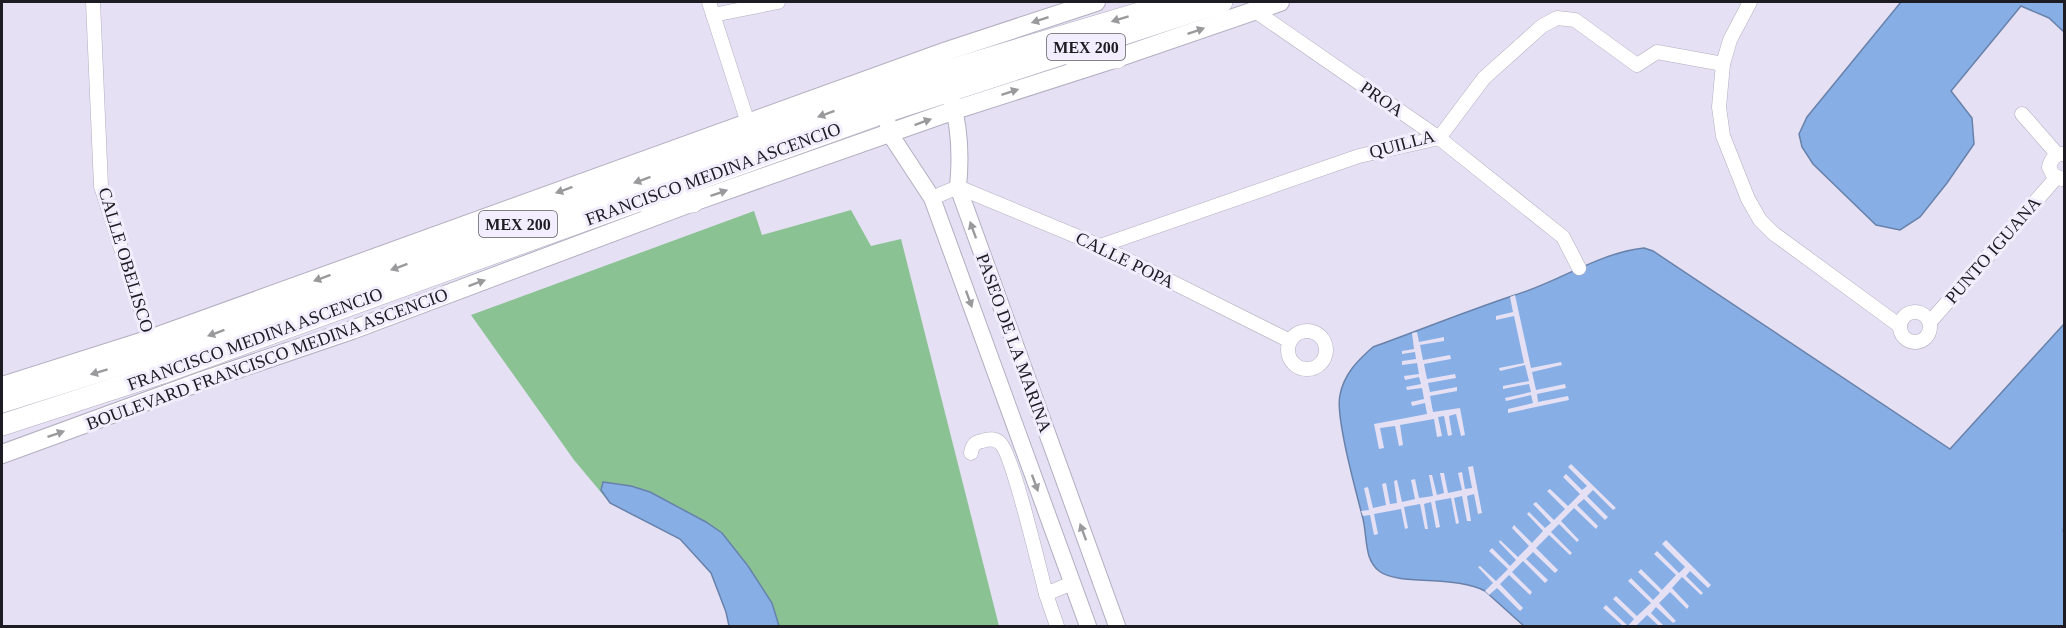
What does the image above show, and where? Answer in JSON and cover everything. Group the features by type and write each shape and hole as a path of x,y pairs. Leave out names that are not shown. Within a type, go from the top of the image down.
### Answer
{"highway":[{"name":"FRANCISCO MEDINA ASCENCIO","path":"946,82 1172,2"},
{"name":"FRANCISCO MEDINA ASCENCIO","path":"2,425 156,356 881,94 1060,56 1222,2"},
{"path":"1060,56 1117,58"},
{"name":"FRANCISCO MEDINA ASCENCIO","path":"2,402 156,356 628,204 881,94"},
{"path":"628,204 693,202"}],"main road":[{"name":"FRANCISCO MEDINA ASCENCIO","path":"2,386 156,356 748,123 946,82 1096,2"},
{"name":"BOULEVARD FRANCISCO MEDINA ASCENCIO","path":"2,454 202,381 352,330 693,202 890,134 946,82 1117,58 1280,2"}],"street":[{"name":"CALLE OBELISCO","path":"93,2 101,186 156,356"},
{"path":"748,123 711,8 778,2"},
{"path":"1750,2 1730,40 1723,64 1719,107 1723,136 1748,199 1760,220 1773,233 1900,326"},
{"name":"PROA","path":"1255,11 1439,138 1563,237 1580,268"},
{"name":"QUILLA","path":"1100,246 1359,156 1439,138 1484,78 1542,26 1557,18 1575,20 1637,65 1656,52 1723,64"},
{"name":"PASEO DE LA MARINA","path":"946,82 960,160 958,187 1117,627"},
{"name":"PASEO DE LA MARINA","path":"881,94 890,134 932,198 1088,627"},
{"name":"PUNTO IGUANA","path":"1930,322 2060,179 2050,172 2049,167 2052,159 2061,154 2022,114"},
{"path":"932,198 958,187"},
{"name":"CALLE POPA","path":"958,187 1100,246 1290,341"},
{"path":"1914,312 1924,314 1930,322 1927,336 1917,342 1907,339 1901,331 1900,326 1904,316 1914,312"},
{"path":"971,453 976,442 994,439 1002,444 1013,470 1057,627"},
{"path":"1047,594 1094,563"},
{"path":"1078,600 1103,589"}],"green space":[{"path":"851,210 871,246 901,239 999,626 729,626 711,573 680,539 610,503 574,460 471,315 754,211 762,235"}],"water":[{"path":"1901,2 2064,2 2064,32 2049,18 2021,6 1951,91 1972,118 1974,144 1920,217 1900,230 1876,225 1813,164 1802,147 1799,134 1807,117"},
{"path":"1644,248 1653,251 1950,449 2064,324 2064,626 1524,626 1485,591 1473,586 1400,578 1388,576 1379,571 1368,551 1340,419 1339,405 1342,387 1357,362 1373,347 1531,289 1611,256"},
{"path":"603,482 631,486 650,492 722,533 748,566 772,603 779,626 729,626 711,573 680,539 610,503 601,490"}],"pier":[{"path":"1515,295 1531,368 1561,362 1562,365 1532,372 1536,390 1565,384 1566,388 1537,394 1538,402 1568,396 1569,400 1508,413 1508,409 1533,403 1531,395 1506,401 1505,398 1531,392 1529,384 1503,389 1503,386 1529,381 1525,365 1500,371 1499,368 1524,363 1514,316 1496,320 1496,316 1513,312 1510,297"},
{"path":"1417,332 1419,342 1444,337 1444,341 1420,345 1423,360 1450,355 1451,359 1424,364 1427,379 1455,374 1456,378 1428,383 1430,392 1457,387 1457,391 1430,396 1433,412 1460,408 1465,435 1461,436 1456,414 1449,416 1452,435 1448,436 1444,416 1438,417 1442,436 1437,437 1434,419 1400,425 1403,445 1399,446 1395,426 1380,428 1384,448 1379,449 1374,424 1427,414 1425,403 1412,406 1411,402 1424,399 1422,388 1407,390 1406,387 1421,384 1419,377 1405,380 1404,376 1419,374 1417,363 1402,365 1402,361 1416,359 1415,352 1402,354 1402,351 1414,349 1412,333"},
{"path":"1571,464 1616,508 1613,510 1593,490 1587,496 1608,517 1605,520 1584,499 1577,505 1598,526 1596,529 1574,508 1561,521 1579,540 1577,542 1559,524 1551,532 1572,553 1570,555 1549,535 1536,548 1558,570 1555,573 1533,552 1526,559 1548,580 1545,583 1523,561 1512,572 1532,592 1530,595 1509,575 1500,584 1523,608 1520,611 1497,588 1489,595 1485,591 1493,583 1478,567 1480,566 1496,581 1508,569 1489,551 1492,548 1510,566 1516,560 1499,542 1500,540 1518,557 1529,546 1512,528 1514,525 1532,543 1543,531 1527,514 1529,512 1545,528 1551,523 1533,504 1536,502 1554,520 1565,509 1547,491 1550,489 1568,506 1580,494 1563,477 1566,474 1582,490 1587,486 1568,467"},
{"path":"1473,466 1482,513 1478,514 1474,494 1467,496 1471,521 1467,521 1462,496 1454,498 1459,523 1456,524 1451,498 1435,501 1440,527 1436,528 1431,502 1424,504 1428,529 1425,529 1420,504 1404,507 1408,528 1405,529 1401,509 1374,514 1378,534 1374,535 1370,515 1363,516 1361,511 1369,510 1364,488 1368,487 1373,508 1386,505 1382,484 1386,483 1390,504 1397,503 1394,481 1397,480 1402,502 1415,499 1411,480 1415,479 1419,498 1433,496 1429,475 1432,475 1437,495 1444,493 1440,473 1444,473 1448,493 1462,490 1458,473 1462,472 1465,489 1472,488 1468,467"},
{"path":"1666,540 1711,585 1708,588 1690,571 1686,576 1703,593 1701,595 1682,577 1672,588 1689,606 1687,609 1670,592 1659,603 1676,621 1673,623 1656,607 1651,613 1664,626 1659,626 1647,615 1636,626 1628,626 1634,619 1613,599 1616,596 1637,616 1651,603 1628,581 1631,578 1653,600 1660,593 1638,572 1641,569 1662,590 1676,575 1654,554 1657,551 1679,573 1685,567 1662,544"},
{"path":"1606,605 1628,626 1623,626 1603,608"}]}
